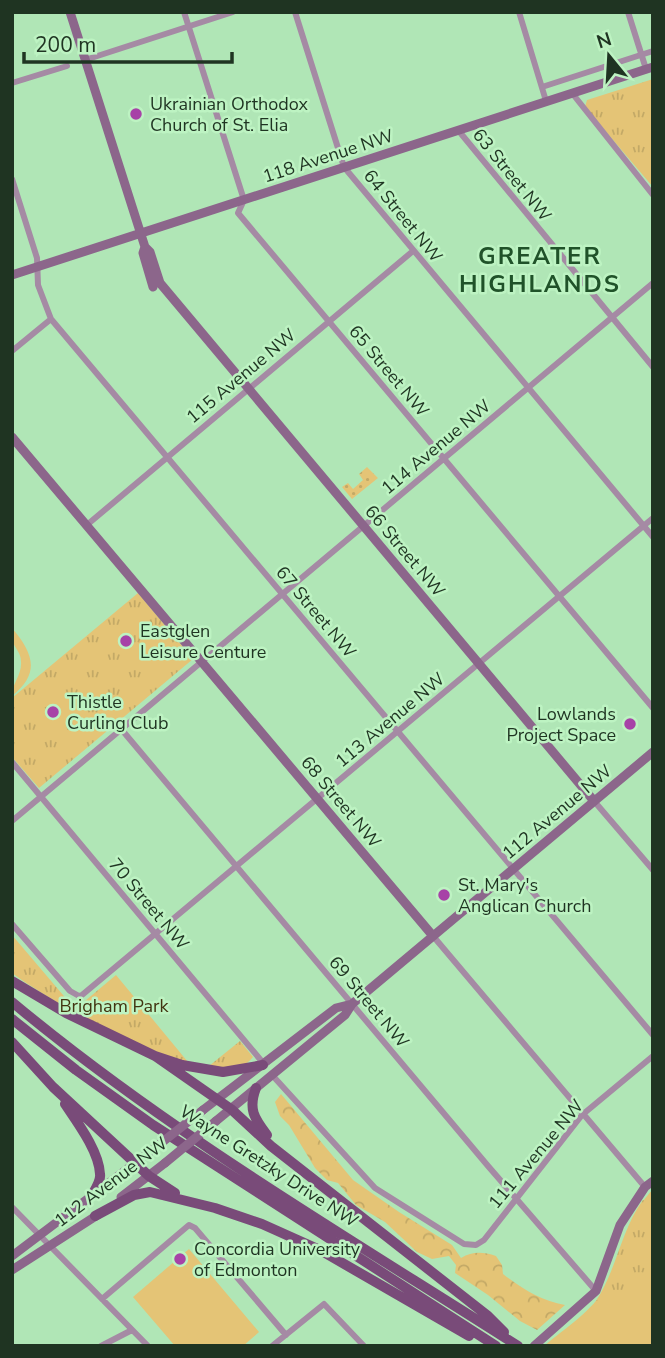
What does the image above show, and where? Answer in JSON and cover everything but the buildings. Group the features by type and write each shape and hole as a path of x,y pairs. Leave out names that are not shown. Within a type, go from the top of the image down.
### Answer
{"main road":[{"name":"66 Street NW","path":"70,12 140,233 150,252 160,283 594,801"},
{"name":"118 Avenue NW","path":"12,275 649,68"},
{"name":"66 Street NW","path":"145,247 143,253 153,287"},
{"name":"68 Street NW","path":"12,437 433,936"},
{"name":"112 Avenue NW","path":"12,1270 95,1216 149,1176 345,1015 352,1004 653,752"},
{"path":"12,981 66,1013 155,1056 182,1065 223,1072 264,1065"},
{"name":"Wayne Gretzky Drive NW","path":"12,1002 159,1115 518,1346"},
{"name":"112 Avenue NW","path":"12,1256 336,1008 352,1004"},
{"name":"Wayne Gretzky Drive NW","path":"12,1019 76,1070 153,1125 496,1346"},
{"path":"12,1042 53,1087 149,1176 190,1200"},
{"path":"155,1056 230,1109 488,1316 518,1346"},
{"path":"53,1087 78,1123 98,1164 100,1180 92,1195"},
{"path":"256,1088 250,1102 252,1111 280,1151"},
{"path":"534,1346 596,1291 620,1225 649,1184"},
{"path":"95,1216 141,1193 159,1193 190,1200 262,1224 320,1250 466,1335 490,1346"}],"street":[{"name":"65 Street NW","path":"184,12 244,200 239,213 653,708"},
{"path":"85,61 233,12"},
{"name":"64 Street NW","path":"295,12 344,167 653,537"},
{"path":"519,12 547,101"},
{"path":"628,12 641,55 649,68"},
{"path":"542,87 653,51"},
{"path":"12,83 67,66"},
{"path":"572,93 653,195"},
{"name":"63 Street NW","path":"458,130 653,367"},
{"name":"67 Street NW","path":"12,179 37,258 38,285 51,319 653,1035"},
{"name":"115 Avenue NW","path":"88,524 413,251"},
{"name":"114 Avenue NW","path":"12,821 653,282"},
{"path":"12,351 51,319"},
{"name":"113 Avenue NW","path":"12,924 70,991 79,996 156,935 653,518"},
{"name":"69 Street NW","path":"122,730 596,1291"},
{"name":"70 Street NW","path":"12,762 264,1065"},
{"name":"66 Street NW","path":"594,801 653,870"},
{"name":"68 Street NW","path":"433,936 582,1115 649,1184"},
{"name":"111 Avenue NW","path":"272,1075 375,1188 464,1244 476,1245 484,1240 582,1115 653,1056"},
{"path":"12,1207 148,1346"},
{"path":"102,1299 189,1225 195,1228 286,1335"},
{"path":"275,1345 324,1304 364,1346"},
{"path":"101,1346 132,1330"}],"green space":[{"path":"653,79 653,187 585,107 587,100"},
{"path":"367,467 378,478 352,499 342,487 348,483 353,489 363,480 359,474"},
{"path":"138,593 193,659 39,788 12,757 12,698"},
{"path":"12,628 25,646 31,663 27,679 12,696 21,662 12,640"},
{"name":"Brigham Park","path":"12,935 69,1002 79,1006 116,975 188,1062 209,1066 240,1041 253,1057 235,1068 206,1067 172,1058 95,1024 12,973"},
{"path":"281,1094 353,1180 452,1245 461,1258 478,1253 496,1256 502,1265 503,1274 510,1279 540,1297 565,1305 537,1330 520,1321 455,1273 456,1265 449,1256 432,1259 417,1252 385,1222 356,1205 338,1183 327,1180 315,1168 289,1125 280,1116 275,1102"},
{"path":"653,1189 653,1346 544,1346 586,1311 600,1295 612,1273 630,1224"},
{"path":"643,1200 653,1202 653,1246 640,1266 653,1273 653,1282 636,1291 596,1301 609,1276 629,1224"},
{"path":"189,1249 259,1332 243,1346 175,1346 133,1297"}],"place":[{"name":"Ukrainian Orthodox Church of St. Elia","path":"136,114"},
{"name":"Eastglen Leisure Centure","path":"126,641"},
{"name":"Thistle Curling Club","path":"53,712"},
{"name":"Lowlands Project Space","path":"630,724"},
{"name":"St. Mary's Anglican Church","path":"444,895"},
{"name":"Concordia University of Edmonton","path":"180,1259"}],"district":[{"name":"GREATER HIGHLANDS","path":"540,270"}]}
